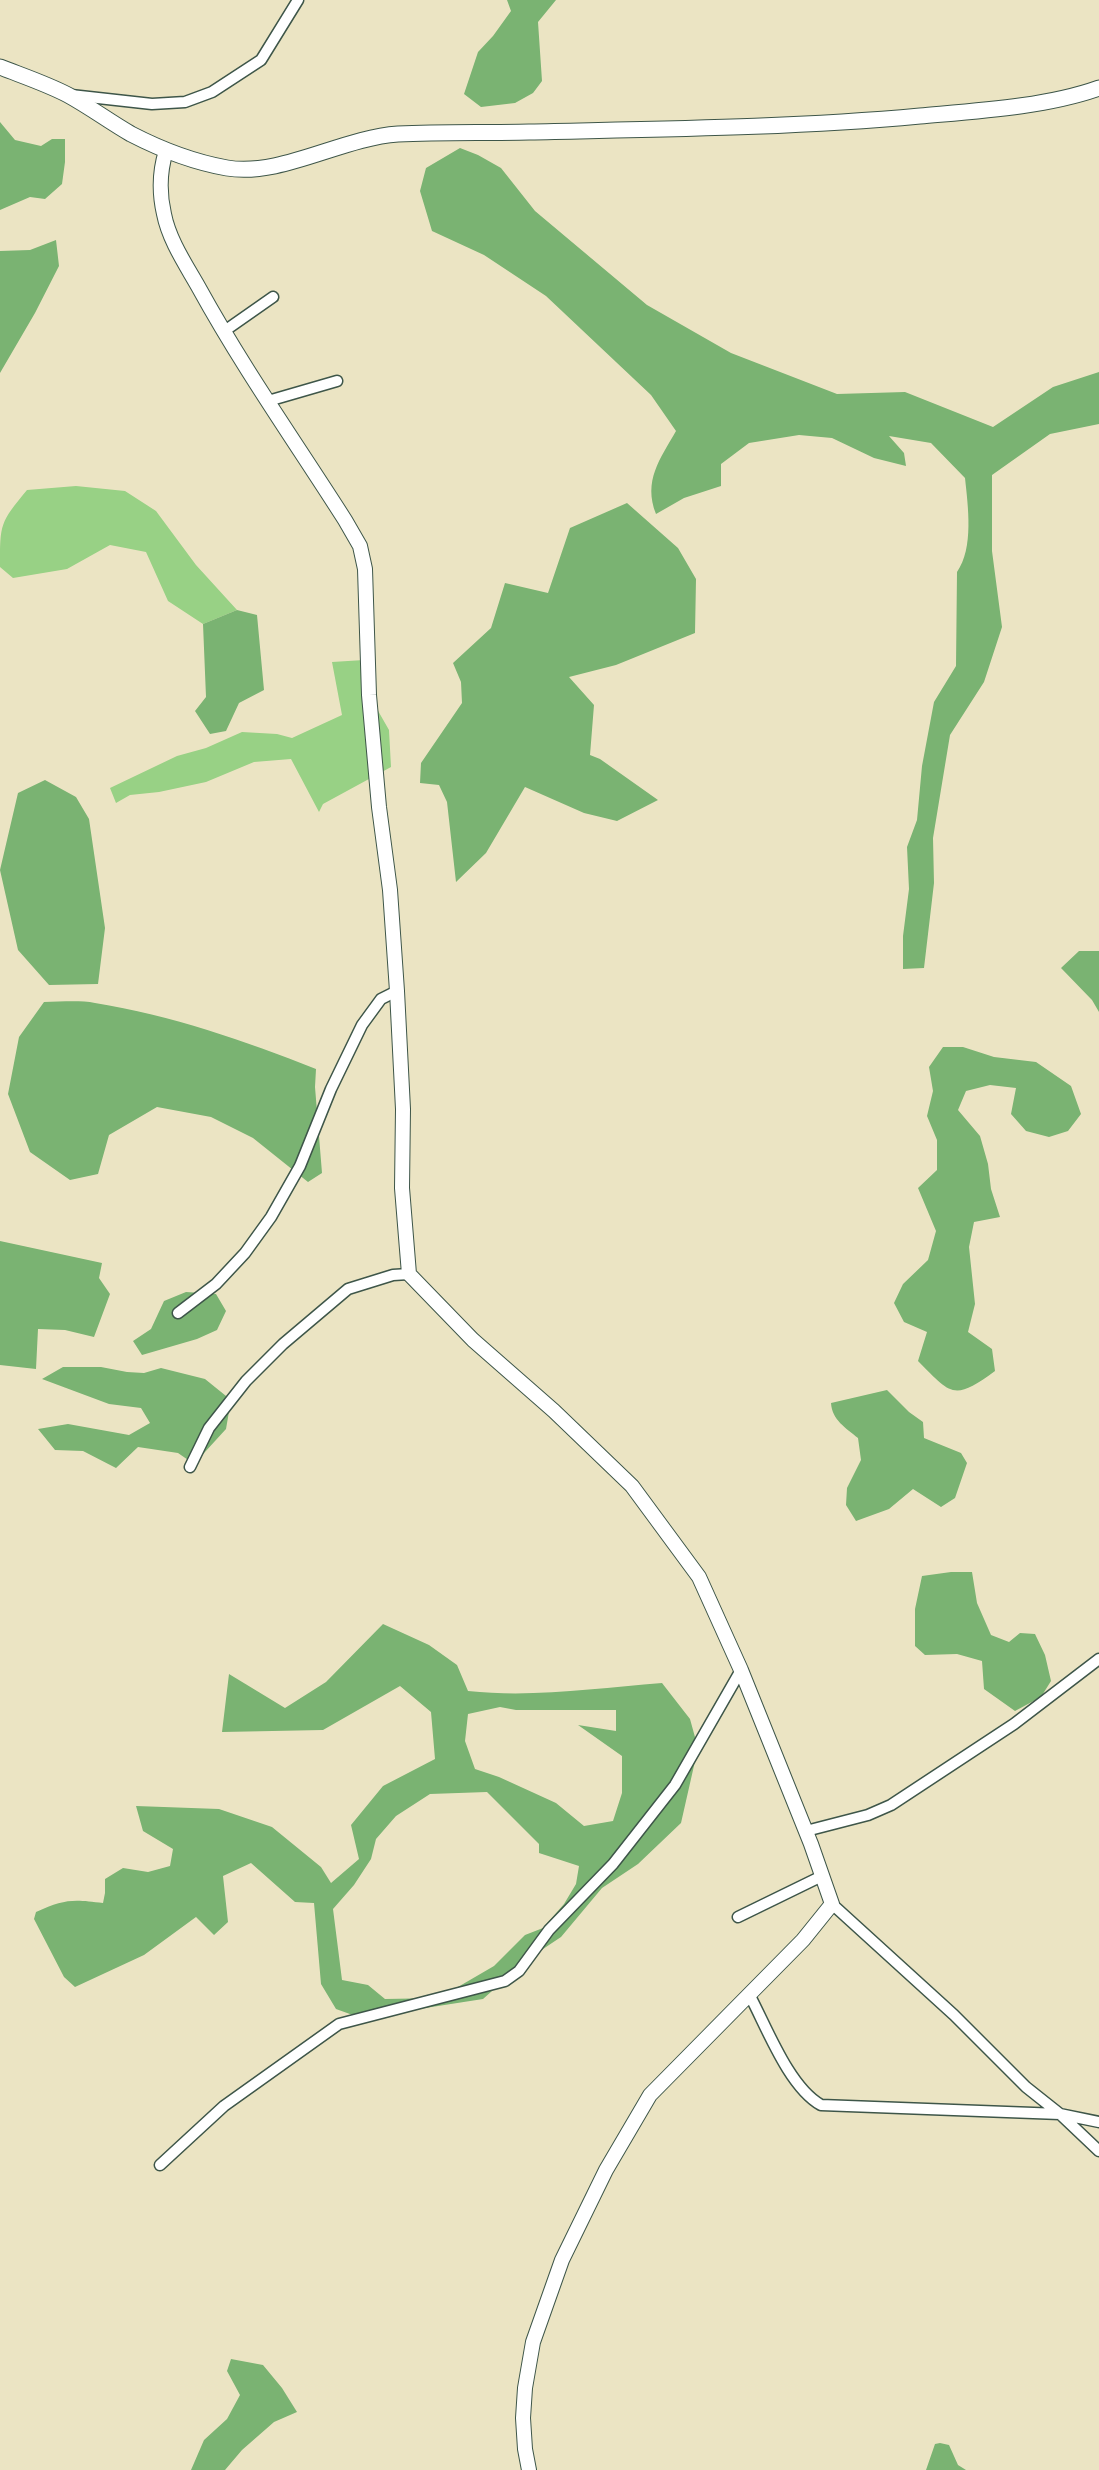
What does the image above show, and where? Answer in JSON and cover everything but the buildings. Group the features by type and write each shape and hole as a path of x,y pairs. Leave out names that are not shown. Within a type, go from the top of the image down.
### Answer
{"main road":[{"path":"0,67 66,94 130,133 166,151 230,168 261,168 375,136 721,128 870,121 981,111 1039,102 1099,88"}],"street":[{"path":"66,94 152,104 185,102 212,92 261,60 298,0"},
{"path":"166,151 161,166 159,185 164,216 176,246 223,332 345,520 360,546 364,561 369,695 379,807 390,890 397,991 403,1109 402,1188 409,1274 473,1340 554,1411 632,1486 699,1577 741,1670 806,1831 832,1904 954,2015 1026,2087 1060,2114 1099,2151"},
{"path":"223,332 273,297"},
{"path":"268,401 337,381"},
{"path":"178,1313 216,1284 245,1253 271,1217 300,1166 330,1089 363,1025 381,999 397,991"},
{"path":"190,1467 209,1428 246,1381 283,1344 348,1289 393,1275 409,1274"},
{"path":"806,1831 868,1815 891,1805 1014,1724 1099,1659"},
{"path":"160,2165 224,2106 339,2024 505,1981 519,1971 549,1930 613,1864 675,1785 741,1670"},
{"path":"738,1917 822,1876"},
{"path":"529,2470 524,2439 525,2388 533,2342 562,2260 606,2170 650,2094 750,1996 803,1940 832,1904"},
{"path":"750,1996 796,2079 813,2101 821,2105 1060,2114 1099,2122"}],"green space":[{"path":"507,0 556,0 538,22 542,81 533,93 515,103 481,107 464,94 478,52 511,11"},
{"path":"0,122 15,140 41,146 52,139 65,139 62,184 45,199 30,197 0,210"},
{"path":"460,148 501,168 535,211 647,305 731,353 837,394 905,392 993,427 1053,387 1099,372 1099,424 1050,434 992,475 992,551 1002,627 984,682 950,735 933,838 934,883 924,968 903,969 903,936 909,889 907,847 917,820 922,766 934,702 956,666 957,572 966,551 968,539 965,478 931,443 889,436 904,453 906,466 874,458 832,438 799,435 749,443 721,464 721,486 684,498 656,514 652,502 652,481 659,461 676,431 651,395 546,296 484,255 432,231 420,191 426,168"},
{"path":"56,240 59,266 0,373 0,251 30,250"},
{"path":"76,486 125,491 156,511 196,565 237,610 203,624 168,601 146,552 110,545 67,569 13,578 0,567 1,532 11,510 27,490"},
{"path":"627,503 678,548 696,579 695,633 616,665 569,677 594,705 590,755 600,759 658,800 617,821 584,813 525,787 486,853 456,882 447,802 439,785 420,783 421,763 462,703 461,682 453,663 491,628 505,583 548,593 570,528"},
{"path":"237,610 257,615 264,690 239,703 226,731 210,734 195,711 206,697 203,624"},
{"path":"364,660 369,695 389,730 391,767 323,804 319,812 291,759 254,762 206,782 159,792 130,795 116,803 110,788 177,756 206,748 242,732 277,734 292,738 342,715 332,662"},
{"path":"45,780 76,797 89,819 105,928 98,984 49,985 18,950 0,870 18,793"},
{"path":"1079,951 1099,951 1099,1012 1092,1000 1061,968"},
{"path":"44,1002 89,1002 152,1014 235,1039 316,1069 315,1087 322,1173 308,1182 253,1138 211,1117 157,1107 109,1135 98,1174 70,1180 30,1152 8,1094 19,1037"},
{"path":"943,1047 963,1047 994,1057 1036,1062 1071,1086 1081,1114 1068,1131 1049,1137 1026,1131 1011,1114 1016,1088 990,1085 966,1091 958,1110 980,1136 988,1164 991,1189 1000,1217 974,1222 969,1247 975,1304 968,1332 992,1349 995,1371 981,1381 961,1390 946,1387 918,1361 927,1332 904,1322 894,1303 903,1284 928,1260 936,1231 918,1188 937,1170 937,1140 927,1116 933,1091 929,1067"},
{"path":"0,1241 102,1263 99,1278 110,1294 94,1337 65,1330 38,1329 36,1369 0,1365"},
{"path":"186,1292 216,1294 226,1311 217,1330 197,1339 142,1355 133,1341 151,1329 164,1301"},
{"path":"63,1367 101,1367 144,1373 161,1368 205,1379 231,1400 226,1429 194,1464 178,1453 138,1447 116,1468 83,1451 55,1450 38,1429 68,1424 129,1435 150,1423 141,1408 109,1404 42,1379"},
{"path":"887,1390 909,1412 923,1422 924,1438 961,1453 967,1463 955,1498 941,1507 913,1489 889,1509 856,1521 846,1505 847,1488 861,1460 858,1438 837,1419 831,1403"},
{"path":"972,1572 977,1603 991,1635 1009,1642 1020,1633 1035,1634 1045,1655 1051,1681 1041,1697 1015,1711 984,1689 982,1661 957,1654 925,1655 915,1646 915,1609 922,1576"},
{"path":"383,1624 429,1645 457,1665 468,1691 541,1693 662,1683 690,1719 698,1748 681,1823 638,1864 602,1888 561,1937 528,1959 483,1999 361,2018 336,2009 321,1984 314,1903 295,1902 251,1863 223,1876 228,1922 214,1935 196,1917 144,1955 75,1987 64,1977 34,1919 36,1912 69,1901 103,1903 105,1879 123,1868 148,1872 170,1866 173,1849 143,1831 136,1806 219,1809 272,1827 321,1867 331,1883 359,1859 351,1825 383,1786 435,1759 431,1712 400,1686 323,1730 222,1732 229,1674 285,1708 326,1682","holes":["500,1707 516,1710 616,1710 616,1731 578,1725 622,1756 622,1793 613,1821 584,1826 556,1803 499,1777 475,1769 465,1741 468,1714","487,1792 539,1844 539,1853 579,1866 576,1884 564,1904 543,1928 525,1935 494,1966 439,1998 385,1999 368,1985 342,1980 333,1909 354,1885 371,1859 376,1839 396,1816 430,1794"]},
{"path":"231,2359 263,2365 282,2388 297,2412 274,2422 242,2450 225,2470 191,2470 204,2440 227,2419 240,2395 227,2371"},
{"path":"935,2444 949,2445 958,2465 966,2470 926,2470"}]}
